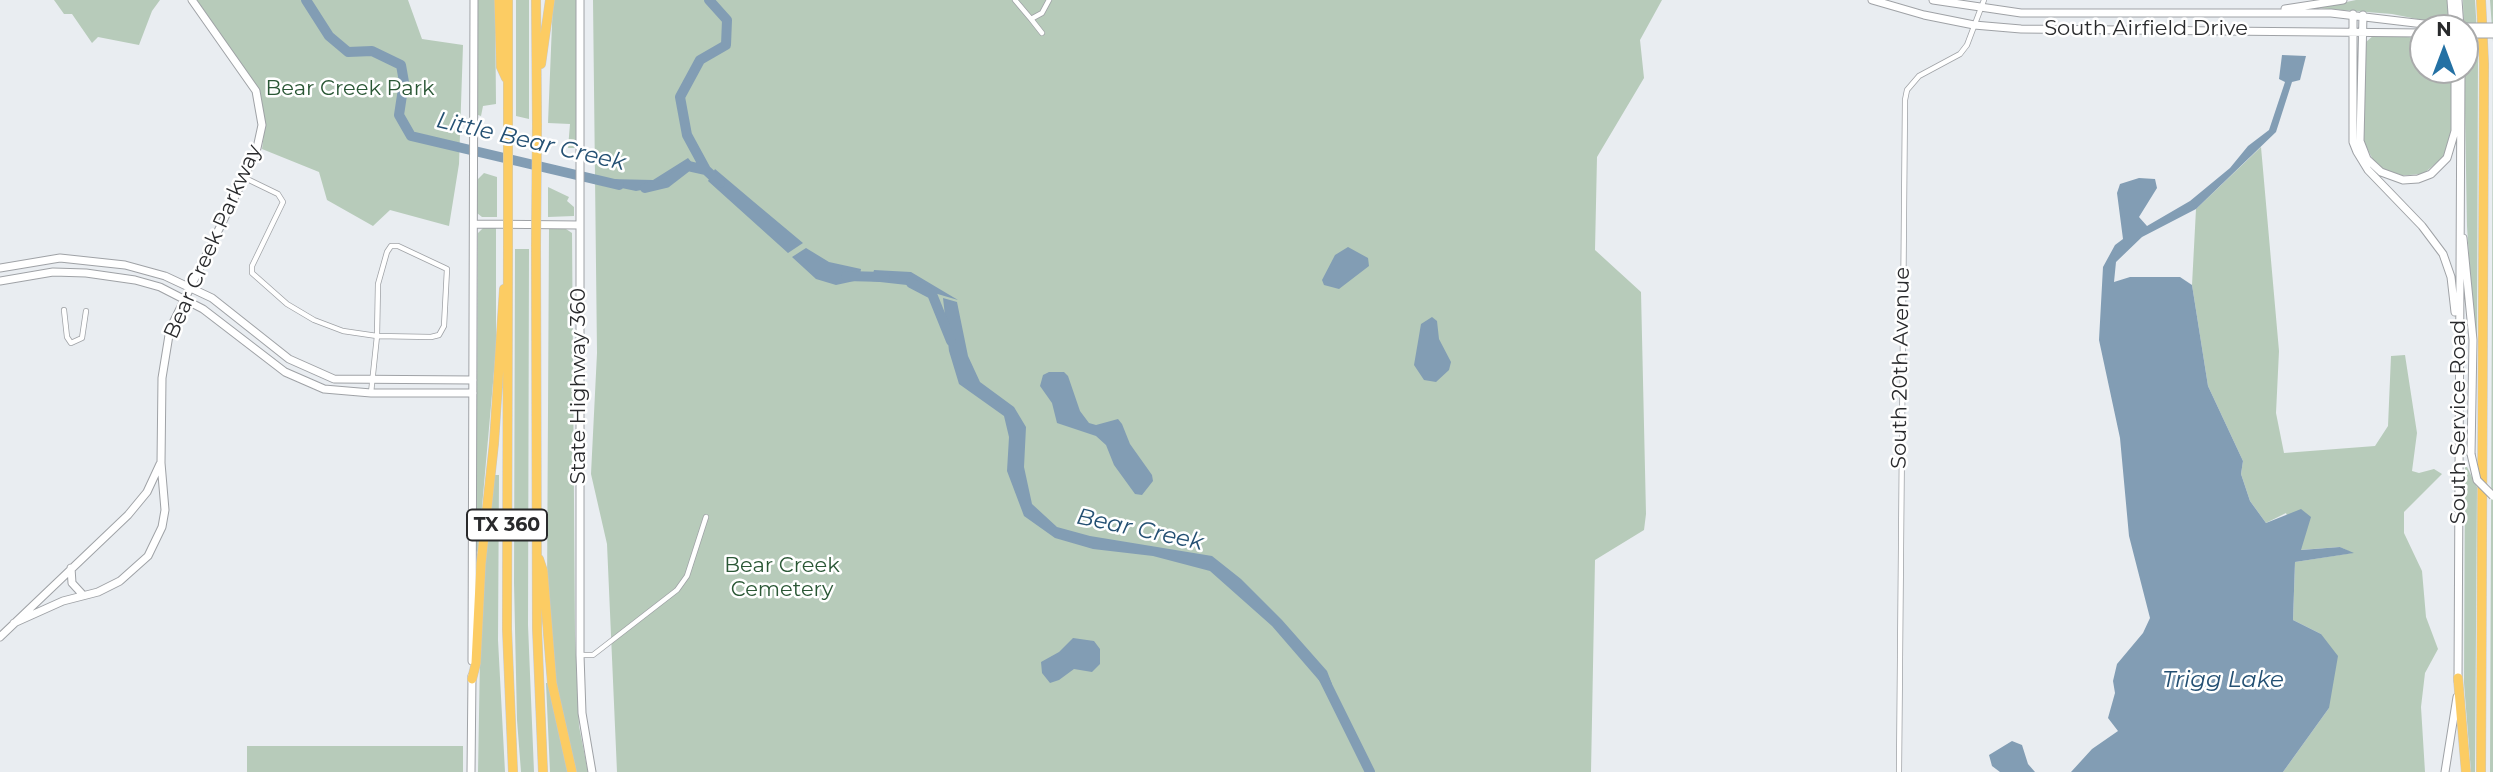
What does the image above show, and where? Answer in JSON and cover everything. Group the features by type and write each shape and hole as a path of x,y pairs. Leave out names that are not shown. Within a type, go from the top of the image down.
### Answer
{"highway":[{"path":"499,0 501,67 508,83"},
{"name":"TX 360","path":"508,0 507,629 513,772"},
{"name":"TX 360","path":"536,0 536,551 543,772"},
{"path":"537,80 547,32 550,0"},
{"path":"2481,0 2484,64 2481,772"},
{"path":"472,679 476,663 481,564 498,388 500,300 507,278"},
{"path":"536,551 543,571 552,683 572,772"},
{"path":"2458,678 2466,772"}],"main road":[{"name":"Bear Creek Parkway","path":"14,623 63,601 120,581 148,556 162,527 165,510 160,463 164,356 170,329 244,178 257,148 262,125 259,99 192,0"},
{"path":"471,772 474,0"},
{"name":"State Highway 360","path":"580,0 580,655 582,713 592,772"},
{"name":"South Airfield Drive","path":"1872,0 1924,15 1974,25 2021,29 2409,32"},
{"name":"South Airfield Drive","path":"1933,0 2021,13 2353,14 2409,21"},
{"path":"2257,13 2343,0"},
{"path":"2353,14 2358,30 2360,141 2367,159 2389,176 2403,180 2425,177 2447,158 2455,131 2455,84"},
{"path":"2362,15 2358,30 2353,142 2368,170 2422,226 2443,254 2453,286 2459,361"},
{"name":"South Service Road","path":"2445,772 2458,678 2462,84"},
{"path":"2460,217 2472,316 2471,454 2477,480 2493,496"},
{"path":"475,224 580,225"},
{"path":"0,268 60,258 98,260 145,270 212,298 289,359 334,379 473,380"},
{"path":"0,281 53,272 86,273 135,281 183,298 299,380 324,389 371,393 473,393"},
{"path":"237,334 246,324"},
{"name":"Bear Creek Parkway","path":"0,637 128,515 147,492 160,463"},
{"path":"71,567 72,583 83,596"}],"street":[{"path":"1015,0 1042,33"},
{"path":"1031,19 1042,13 1049,0"},
{"name":"South 20th Avenue","path":"1899,772 1903,119 1908,90 1912,83 1928,68 1960,54 1984,0"},
{"path":"244,178 278,194 282,202 252,265 256,279 287,304 314,320 343,331 377,336 439,335 444,326 447,269 443,265 391,246 378,284 377,336 371,393"},
{"path":"64,310 66,337 71,343 82,338 86,311"},
{"path":"580,655 593,655 677,590 687,576 706,517"}],"green space":[{"path":"54,0 160,0 152,11 139,45 98,37 92,43 72,14 64,14"},
{"name":"Bear Creek Park","path":"197,0 408,0 422,39 463,45 459,164 449,226 390,210 373,226 327,200 319,172 262,149 265,125 260,91"},
{"path":"478,0 495,0 496,104 483,106 481,116 478,115"},
{"path":"516,0 529,0 529,119 516,116"},
{"path":"553,0 576,0 576,148 568,148 570,124 548,123"},
{"name":"Bear Creek Cemetery","path":"593,0 1662,0 1640,40 1644,78 1597,157 1595,250 1641,292 1646,514 1644,530 1595,560 1591,772 617,772 607,544 591,474 597,353"},
{"path":"2356,0 2447,0 2448,14 2409,14 2409,17 2317,8"},
{"path":"2463,0 2475,0 2476,14 2463,14"},
{"path":"2490,0 2493,0 2493,42"},
{"path":"2374,35 2409,37 2409,84 2452,84 2451,140 2446,155 2423,174 2394,176 2376,166 2363,140 2366,42"},
{"path":"2493,42 2493,772 2490,772"},
{"path":"2464,84 2478,84 2477,340 2474,340 2467,226"},
{"path":"2261,147 2279,351 2276,413 2284,453 2375,446 2388,426 2391,356 2405,355 2417,433 2412,471 2419,473 2434,469 2442,474 2404,512 2404,533 2422,571 2426,617 2438,649 2425,673 2421,707 2425,772 2283,772 2329,708 2321,634 2293,620 2295,562 2352,553 2340,547 2300,550 2286,513 2266,523 2250,501 2241,474 2243,461 2208,386 2192,285 2196,209"},
{"path":"484,173 497,177 497,217 482,217 477,213 477,180"},
{"path":"548,187 569,197 567,201 574,207 574,216 548,217"},
{"path":"483,228 496,228 496,349 478,552 478,233"},
{"path":"549,229 566,229 572,233 575,634 579,726 588,772 576,772 557,693 547,593"},
{"path":"515,249 529,249 528,625 534,772 521,772 517,720 514,583"},
{"path":"2465,463 2477,487 2475,772 2471,772 2464,683"},
{"path":"494,475 499,475 498,640 505,772 478,772 481,599"},
{"path":"546,683 549,683 569,772 550,772"},
{"path":"247,746 463,746 463,772 247,772"}],"water":[{"name":"Trigg Lake","path":"2282,55 2306,56 2300,80 2292,82 2276,132 2196,209 2142,237 2116,262 2114,282 2130,277 2180,277 2192,285 2208,386 2243,461 2241,474 2250,501 2266,523 2301,509 2311,517 2301,550 2340,547 2354,553 2295,562 2293,620 2321,634 2338,656 2329,708 2283,772 2071,772 2092,749 2118,731 2108,718 2115,693 2113,681 2117,664 2143,633 2150,618 2129,536 2120,438 2099,340 2103,267 2115,245 2123,239 2117,193 2120,184 2139,178 2155,179 2157,188 2139,217 2147,226 2190,201 2230,168 2248,146 2269,130 2285,82 2279,79"},
{"path":"688,158 693,164 652,188 636,191 607,185 609,179 653,180"},
{"path":"715,169 803,243 788,253 708,181"},
{"path":"1348,247 1368,258 1369,266 1339,289 1324,285 1322,280 1335,255"},
{"path":"806,248 829,262 861,269 859,280 836,285 816,279 792,257"},
{"path":"874,270 911,272 958,300 907,285 871,281"},
{"path":"943,298 957,302 968,356 980,382 1014,407 1026,427 1024,467 1032,504 1057,527 1090,536 1212,556 1241,579 1282,620 1327,671 1332,684 1323,685 1272,626 1210,571 1153,556 1093,549 1055,538 1024,516 1007,471 1009,437 1004,416 959,384 949,351"},
{"path":"1432,317 1437,321 1439,339 1451,362 1449,370 1436,382 1424,380 1414,365 1421,324"},
{"path":"1049,372 1064,372 1068,376 1080,411 1089,423 1096,425 1118,419 1122,424 1130,444 1152,475 1153,481 1142,495 1135,494 1114,465 1106,445 1096,436 1057,423 1052,403 1040,386 1043,375"},
{"path":"1073,638 1094,641 1100,649 1100,664 1092,672 1074,669 1050,683 1042,673 1041,662 1059,652"},
{"path":"2012,741 2022,745 2028,764 2035,772 2000,772 1992,766 1989,755"}],"waterway":[{"name":"Little Bear Creek","path":"306,0 329,36 348,52 372,51 401,65 404,82 399,115 411,136 619,185"},
{"path":"709,0 727,20 726,45 700,60 680,97 687,135 706,170 720,183"},
{"name":"Little Bear Creek","path":"645,188 666,183 688,166 706,170"},
{"name":"Bear Creek","path":"846,276 885,277"},
{"name":"Bear Creek","path":"911,283 932,294 951,341"},
{"name":"Bear Creek","path":"1321,673 1370,772"}]}
